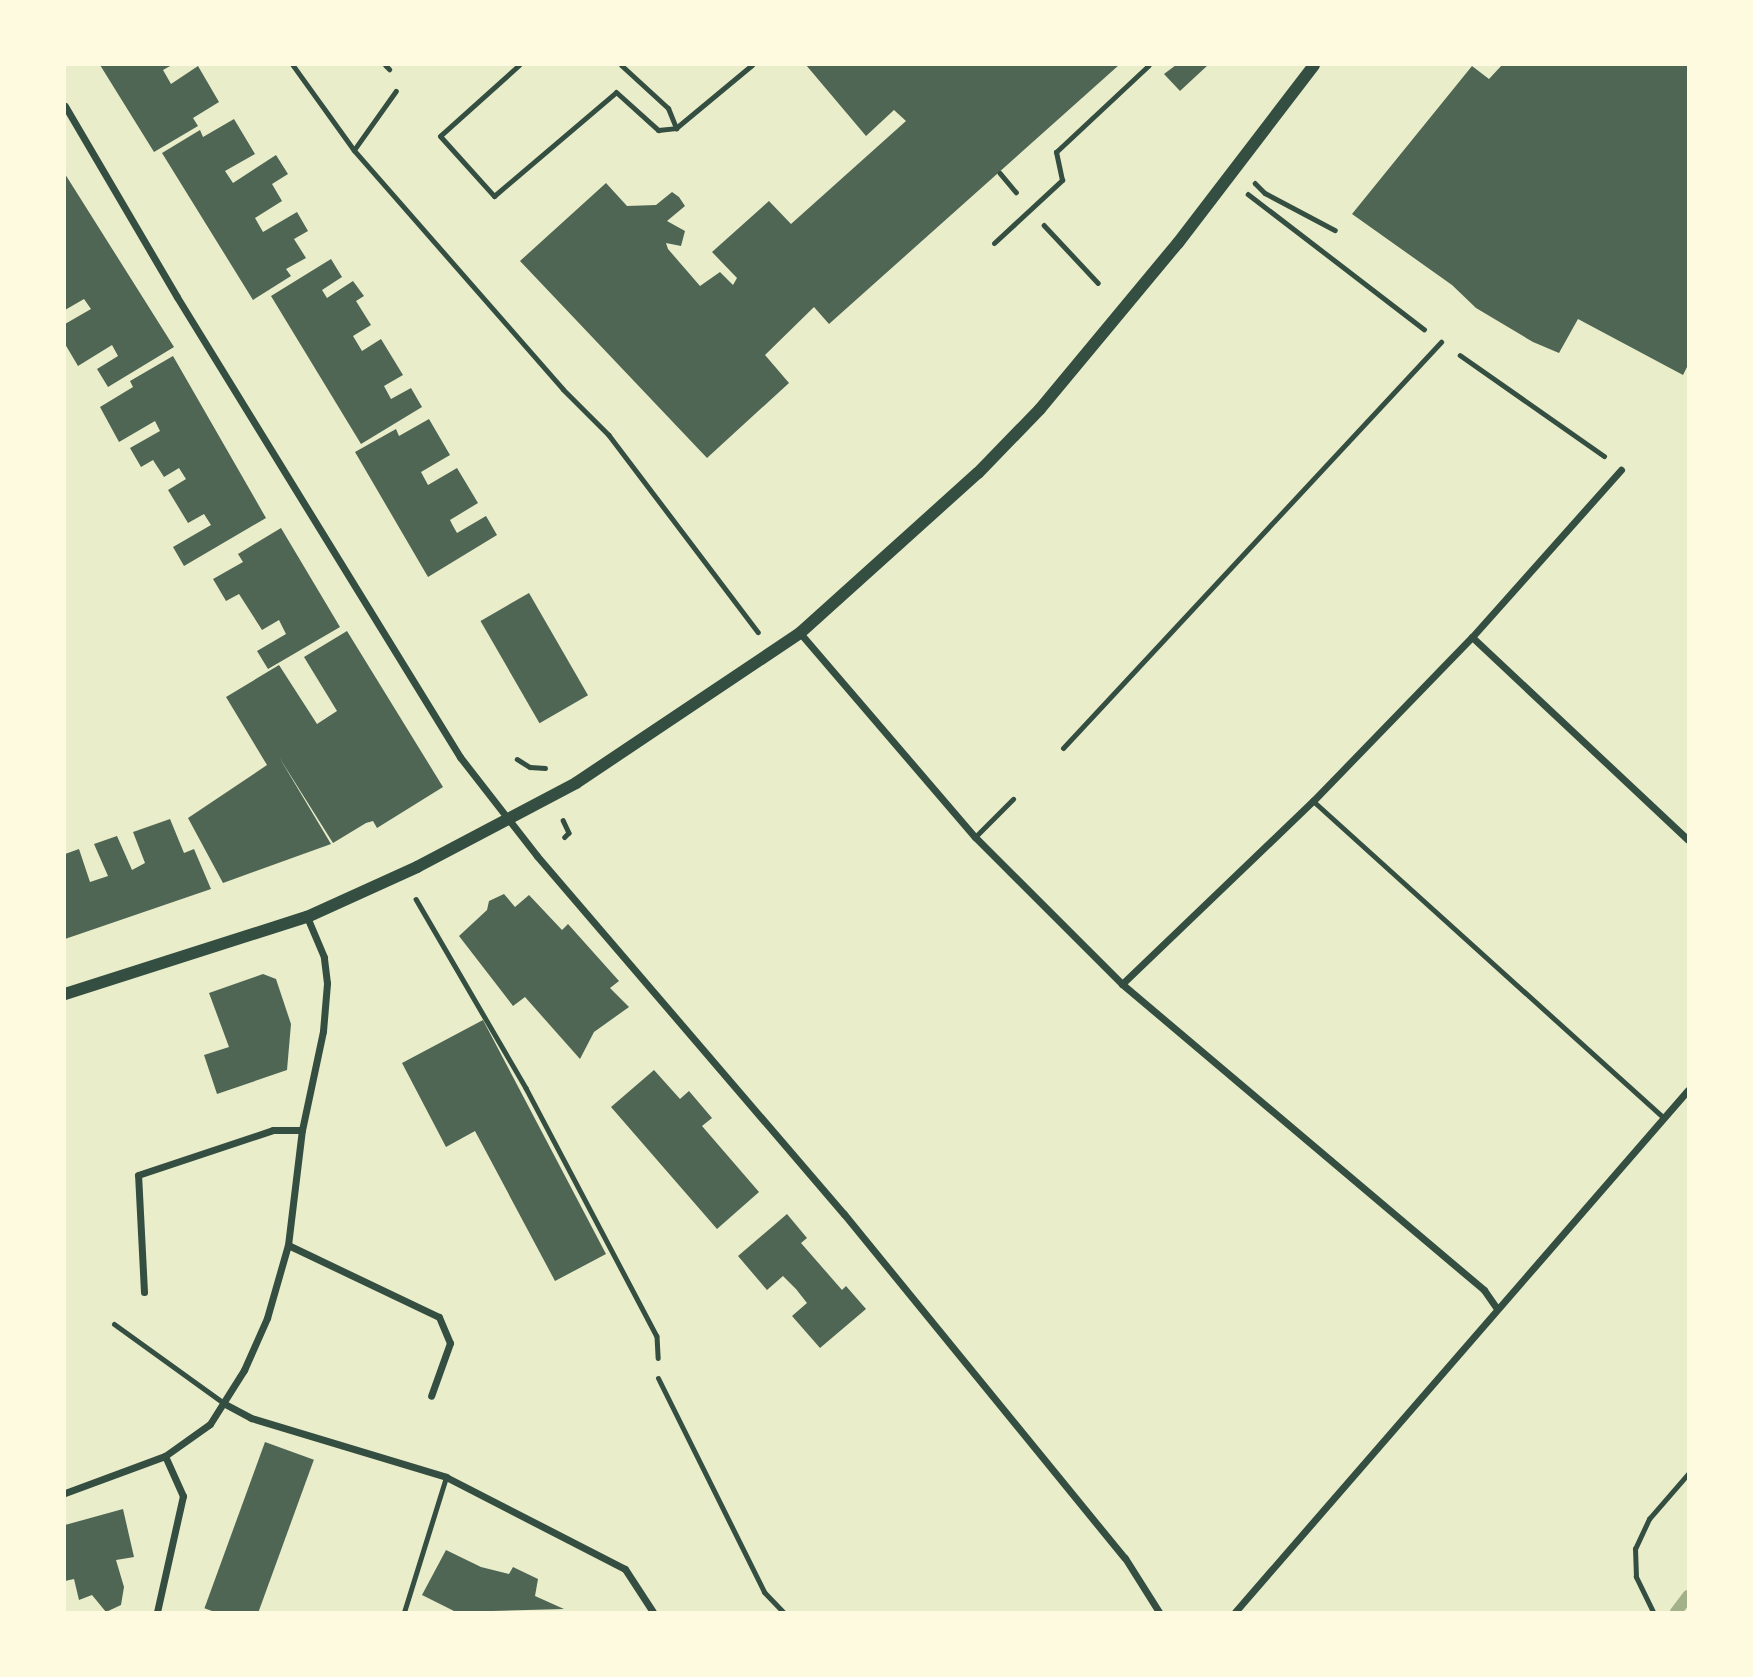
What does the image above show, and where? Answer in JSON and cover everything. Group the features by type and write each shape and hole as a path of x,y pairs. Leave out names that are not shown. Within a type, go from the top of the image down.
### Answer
{"street":[{"path":"65,994 307,917 508,821 607,764 800,633 978,473 1041,409 1178,243 1314,65"},
{"path":"65,106 177,297 460,757 508,821 844,1214 1125,1558 1159,1612"},
{"path":"1122,984 1313,801 1472,638 1621,470"},
{"path":"800,633 975,837 1122,984 1473,1281 1496,1307"},
{"path":"1472,638 1688,840"},
{"path":"65,1493 165,1456 189,1442 225,1404 267,1318 288,1245 302,1130 323,1031 327,982 324,957 307,917"},
{"path":"1235,1612 1492,1320 1496,1307 1688,1090"},
{"path":"144,1292 138,1175 273,1130 302,1130"},
{"path":"288,1245 439,1317 450,1343 431,1396"},
{"path":"225,1404 251,1418 446,1476 625,1569 653,1612"},
{"path":"157,1612 183,1496 165,1456"}],"lane":[{"path":"519,65 440,136 494,196 616,92 658,130 676,128 752,65"},
{"path":"621,65 668,108 676,128"},
{"path":"994,243 1062,180 1056,152 1149,65"},
{"path":"1063,748 1441,342"},
{"path":"975,837 1013,799"},
{"path":"1313,801 1662,1117"},
{"path":"114,1324 225,1404"},
{"path":"658,1378 764,1591 783,1612"},
{"path":"404,1612 446,1476"}],"path":[{"path":"293,65 354,150 563,389 609,435 759,633"},
{"path":"354,150 401,84"},
{"path":"1255,182 1265,193 1335,230"},
{"path":"1247,193 1441,342 1621,470"},
{"path":"1049,232 1098,283"},
{"path":"517,760 530,767 554,765"},
{"path":"565,837 569,833 563,821 574,814"},
{"path":"416,899 526,1088 657,1336 658,1378"},
{"path":"1653,1612 1636,1577 1635,1549 1649,1519 1688,1474"}],"building":[{"path":"100,65 172,65 163,70 171,84 198,66 219,102 193,118 198,126 154,152"},
{"path":"806,65 1119,65 829,324 814,307 765,355 789,383 707,458 520,261 606,183 627,206 656,205 672,192 679,197 685,206 667,221 685,231 681,246 666,243 668,249 700,286 720,272 733,285 737,278 712,252 769,201 791,224 906,121 894,110 866,136"},
{"path":"1176,65 1208,65 1180,91 1164,74"},
{"path":"1502,65 1688,65 1688,365 1683,375 1578,319 1559,353 1533,342 1476,308 1452,285 1352,214 1472,66 1489,79"},
{"path":"234,119 255,154 225,171 233,183 276,155 288,174 272,184 282,201 255,218 263,232 297,212 308,231 294,239 306,258 286,269 291,276 253,300 162,153 200,130 203,137"},
{"path":"65,174 174,347 108,387 97,369 118,356 112,345 78,366 65,344 65,324 91,309 84,299 65,310"},
{"path":"331,259 342,277 322,290 327,298 353,281 364,296 356,301 371,325 353,336 362,351 381,339 403,375 384,386 391,399 411,388 422,407 361,444 271,296"},
{"path":"173,356 266,518 184,566 173,547 211,525 204,514 188,523 168,490 186,479 179,468 164,477 153,460 141,467 130,448 160,431 155,421 119,442 100,407 133,387 130,381"},
{"path":"429,419 450,455 421,472 428,485 457,468 478,503 450,520 457,533 486,516 497,535 428,577 355,452 396,429 399,436"},
{"path":"281,528 340,627 268,669 257,651 286,634 279,620 262,630 239,594 226,601 213,579 243,562 238,554"},
{"path":"529,593 588,695 540,723 481,621"},
{"path":"347,631 443,787 377,828 373,821 366,823 333,843 279,757 331,844 223,883 188,818 267,765 226,697 279,665 317,724 337,711 304,657"},
{"path":"170,819 184,853 194,849 211,889 65,939 65,854 79,849 90,882 108,876 94,844 117,836 132,870 145,863 133,832"},
{"path":"504,894 515,907 529,895 562,930 568,924 619,981 610,988 629,1007 594,1032 580,1059 525,997 513,1006 459,936 487,910 489,901"},
{"path":"263,974 276,979 291,1024 287,1070 217,1094 204,1055 229,1047 209,993"},
{"path":"483,1020 606,1254 555,1281 475,1131 446,1147 402,1063"},
{"path":"654,1070 680,1099 689,1091 712,1118 702,1126 759,1192 717,1229 611,1107"},
{"path":"787,1214 807,1238 801,1243 842,1290 846,1286 866,1309 820,1348 792,1316 807,1303 796,1289 783,1276 767,1290 738,1256"},
{"path":"265,1442 314,1460 258,1612 215,1612 204,1608"},
{"path":"123,1509 134,1557 116,1560 124,1587 121,1605 106,1612 92,1595 79,1600 74,1579 65,1581 65,1525"},
{"path":"446,1550 481,1567 509,1574 513,1567 538,1579 535,1596 564,1609 456,1612 422,1595"}],"waterway":[{"path":"1676,1612 1688,1596"}]}
